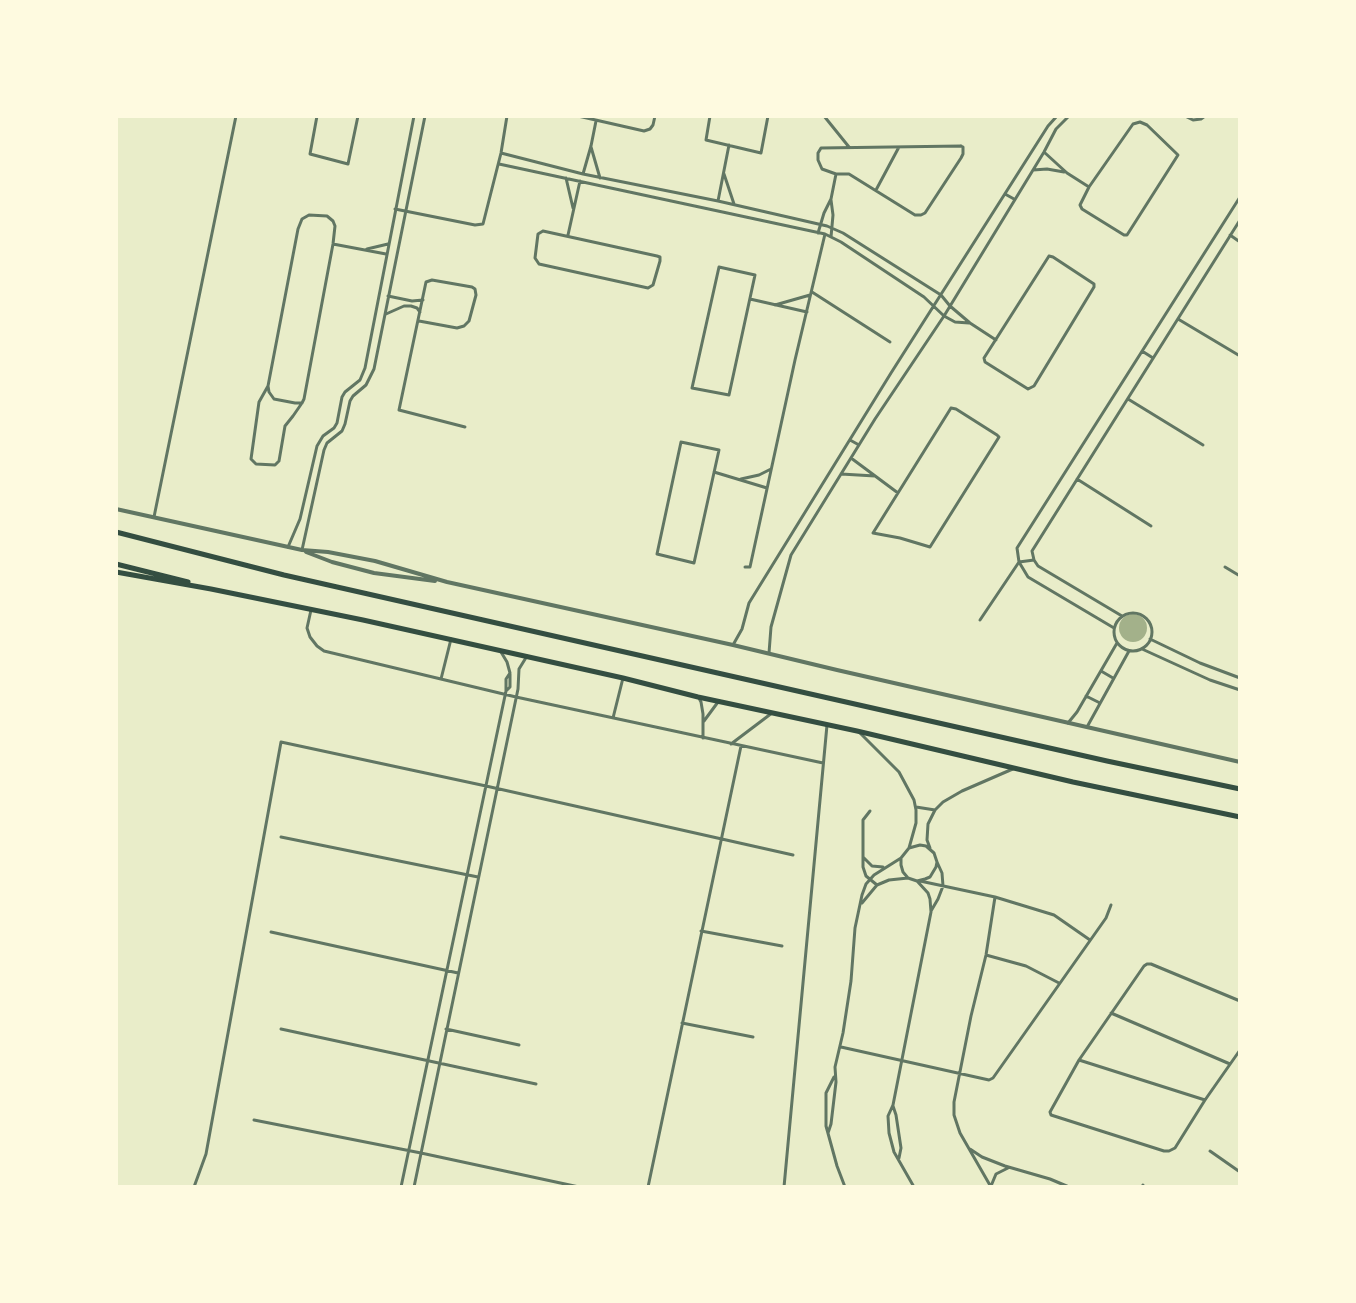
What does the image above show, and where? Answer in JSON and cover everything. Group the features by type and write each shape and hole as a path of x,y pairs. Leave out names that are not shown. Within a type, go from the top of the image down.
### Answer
{"highway":[{"path":"116,532 284,575 1240,789"},
{"path":"116,564 172,577 211,589"},
{"path":"116,572 211,589 451,639 698,697 827,724 1240,817"}],"street":[{"path":"154,518 236,116"},
{"path":"317,116 310,154 348,164 358,116"},
{"path":"288,547 300,519 317,446 320,440 337,423 342,397 360,380 362,375 414,116"},
{"path":"302,550 324,450 327,443 342,431 353,396 371,378 380,343 426,116"},
{"path":"395,209 481,225 485,221 499,164 507,116"},
{"path":"578,116 644,131 650,129 653,125 655,116"},
{"path":"710,116 706,140 761,153 768,116"},
{"path":"824,116 850,147"},
{"path":"733,644 742,628 748,603 933,307 1048,126 1057,116"},
{"path":"768,653 771,627 791,555 859,445 944,316 1044,152 1056,129 1069,116"},
{"path":"1185,116 1193,120 1205,116"},
{"path":"583,174 596,121"},
{"path":"1140,122 1147,125 1178,154 1127,235 1123,235 1081,208 1080,204 1089,187 1135,123 1140,122"},
{"path":"1048,126 1056,129"},
{"path":"718,201 729,145"},
{"path":"591,146 600,178"},
{"path":"876,190 899,146"},
{"path":"899,146 963,147 963,154 924,215 915,215 849,174 836,174 822,169 818,160 818,153 821,148 899,146"},
{"path":"1044,152 1067,173 1089,187"},
{"path":"501,153 600,178 734,204 832,228 941,295 950,306 970,323 996,340"},
{"path":"499,164 824,234 842,242 924,298 944,316 955,322 970,323"},
{"path":"540,172 542,164"},
{"path":"1032,170 1047,169 1067,173"},
{"path":"723,174 734,204"},
{"path":"818,233 830,199 836,174"},
{"path":"566,178 574,211"},
{"path":"568,235 580,181"},
{"path":"681,202 683,194"},
{"path":"1005,194 1014,199"},
{"path":"1114,628 1028,577 1019,562 1017,548 1240,197"},
{"path":"830,199 833,215 831,237"},
{"path":"309,215 327,216 333,221 335,226 333,244 302,403 285,426 279,461 275,465 256,464 251,459 259,402 268,386 298,229 302,219 309,215"},
{"path":"1122,616 1038,566 1032,551 1240,220"},
{"path":"543,231 568,235 660,257 653,285 648,288 539,264 535,258 538,234 543,231"},
{"path":"745,568 750,567 824,234"},
{"path":"1230,236 1240,242"},
{"path":"333,244 386,254"},
{"path":"364,250 388,244"},
{"path":"1049,256 1094,284 1094,287 1032,388 1027,388 985,362 984,356 996,340 1049,256"},
{"path":"719,267 755,275 750,299 730,395 692,388 719,267"},
{"path":"418,321 457,328 464,326 469,321 477,293 472,287 432,280 426,282 399,410 465,427"},
{"path":"774,305 811,293 890,342"},
{"path":"388,296 412,301 423,300"},
{"path":"750,299 807,312"},
{"path":"385,314 404,306 417,308 420,312"},
{"path":"1178,319 1240,356"},
{"path":"370,341 380,343"},
{"path":"1142,351 1153,358"},
{"path":"268,386 269,392 274,399 302,403"},
{"path":"1128,399 1203,445"},
{"path":"951,408 956,409 998,436 930,547 900,538 873,533 898,493 951,408"},
{"path":"850,440 859,445"},
{"path":"680,442 719,450 714,472 694,563 657,554 680,442"},
{"path":"851,458 898,493"},
{"path":"740,479 759,475 771,469"},
{"path":"714,472 767,488"},
{"path":"841,474 875,476"},
{"path":"1077,479 1151,526"},
{"path":"116,509 302,550 328,552 374,561 447,582 733,644 1087,728 1240,762"},
{"path":"302,550 332,562 374,573 447,582"},
{"path":"980,620 1019,562 1034,560"},
{"path":"1224,567 1240,576"},
{"path":"312,610 308,628 310,637 324,651 506,693 516,697 824,763"},
{"path":"1142,649 1150,639 1151,627 1145,617 1134,613 1122,616 1114,628 1114,633 1117,643 1129,651 1142,649 1210,680 1240,690"},
{"path":"441,679 451,639"},
{"path":"1150,639 1200,663 1240,678"},
{"path":"1068,723 1117,643"},
{"path":"401,1187 506,693 506,679 510,673 508,662 499,650"},
{"path":"1087,728 1129,651"},
{"path":"414,1187 516,697 519,669 527,656"},
{"path":"1101,671 1113,678"},
{"path":"613,718 623,678"},
{"path":"1086,696 1100,703"},
{"path":"698,697 701,702 704,722 703,738"},
{"path":"704,722 719,701"},
{"path":"731,744 772,713"},
{"path":"784,1187 827,724"},
{"path":"845,1187 826,1126 826,1093 834,1077 841,1047 851,981 855,928 864,890 869,880 883,867 901,858 909,848 916,823 916,806 912,794 899,772 857,731"},
{"path":"194,1187 206,1154 282,742 497,788 792,855"},
{"path":"648,1187 741,746"},
{"path":"930,849 927,840 927,829 935,810 943,802 962,791 1016,768"},
{"path":"916,806 922,809 935,810"},
{"path":"870,811 863,820 864,872 869,880 877,885"},
{"path":"282,837 478,877"},
{"path":"909,848 920,845 930,849 934,853 942,873 942,886 931,912"},
{"path":"863,856 872,866 883,867"},
{"path":"901,858 903,872 908,878"},
{"path":"918,881 930,876 934,872 937,862"},
{"path":"860,906 877,885 889,880 908,878 995,897 1054,915 1090,940"},
{"path":"914,1187 894,1152 889,1133 888,1116 893,1105 931,912 928,893 918,881"},
{"path":"991,1187 960,1133 954,1115 954,1102 971,1016 986,955 995,897"},
{"path":"841,1047 960,1075 985,1080 993,1078 1106,918 1112,905"},
{"path":"701,931 782,946"},
{"path":"270,932 458,973"},
{"path":"986,955 1026,966 1059,983"},
{"path":"1240,1002 1151,964 1147,964 1079,1060 1050,1109 1052,1115 1169,1151 1175,1148 1205,1100 1240,1050"},
{"path":"1111,1014 1230,1064"},
{"path":"682,1023 753,1037"},
{"path":"281,1029 536,1084"},
{"path":"446,1030 519,1045"},
{"path":"1079,1060 1205,1100"},
{"path":"828,1133 831,1124 836,1082 834,1077"},
{"path":"893,1105 901,1148 899,1158"},
{"path":"254,1120 408,1150 579,1187"},
{"path":"969,1148 982,1157 1070,1187"},
{"path":"1210,1151 1240,1172"},
{"path":"991,1187 996,1174 1008,1167"}],"shaded area":[{"path":"1133,614 1143,618 1147,628 1143,638 1133,642 1123,638 1119,628 1123,618"}]}
